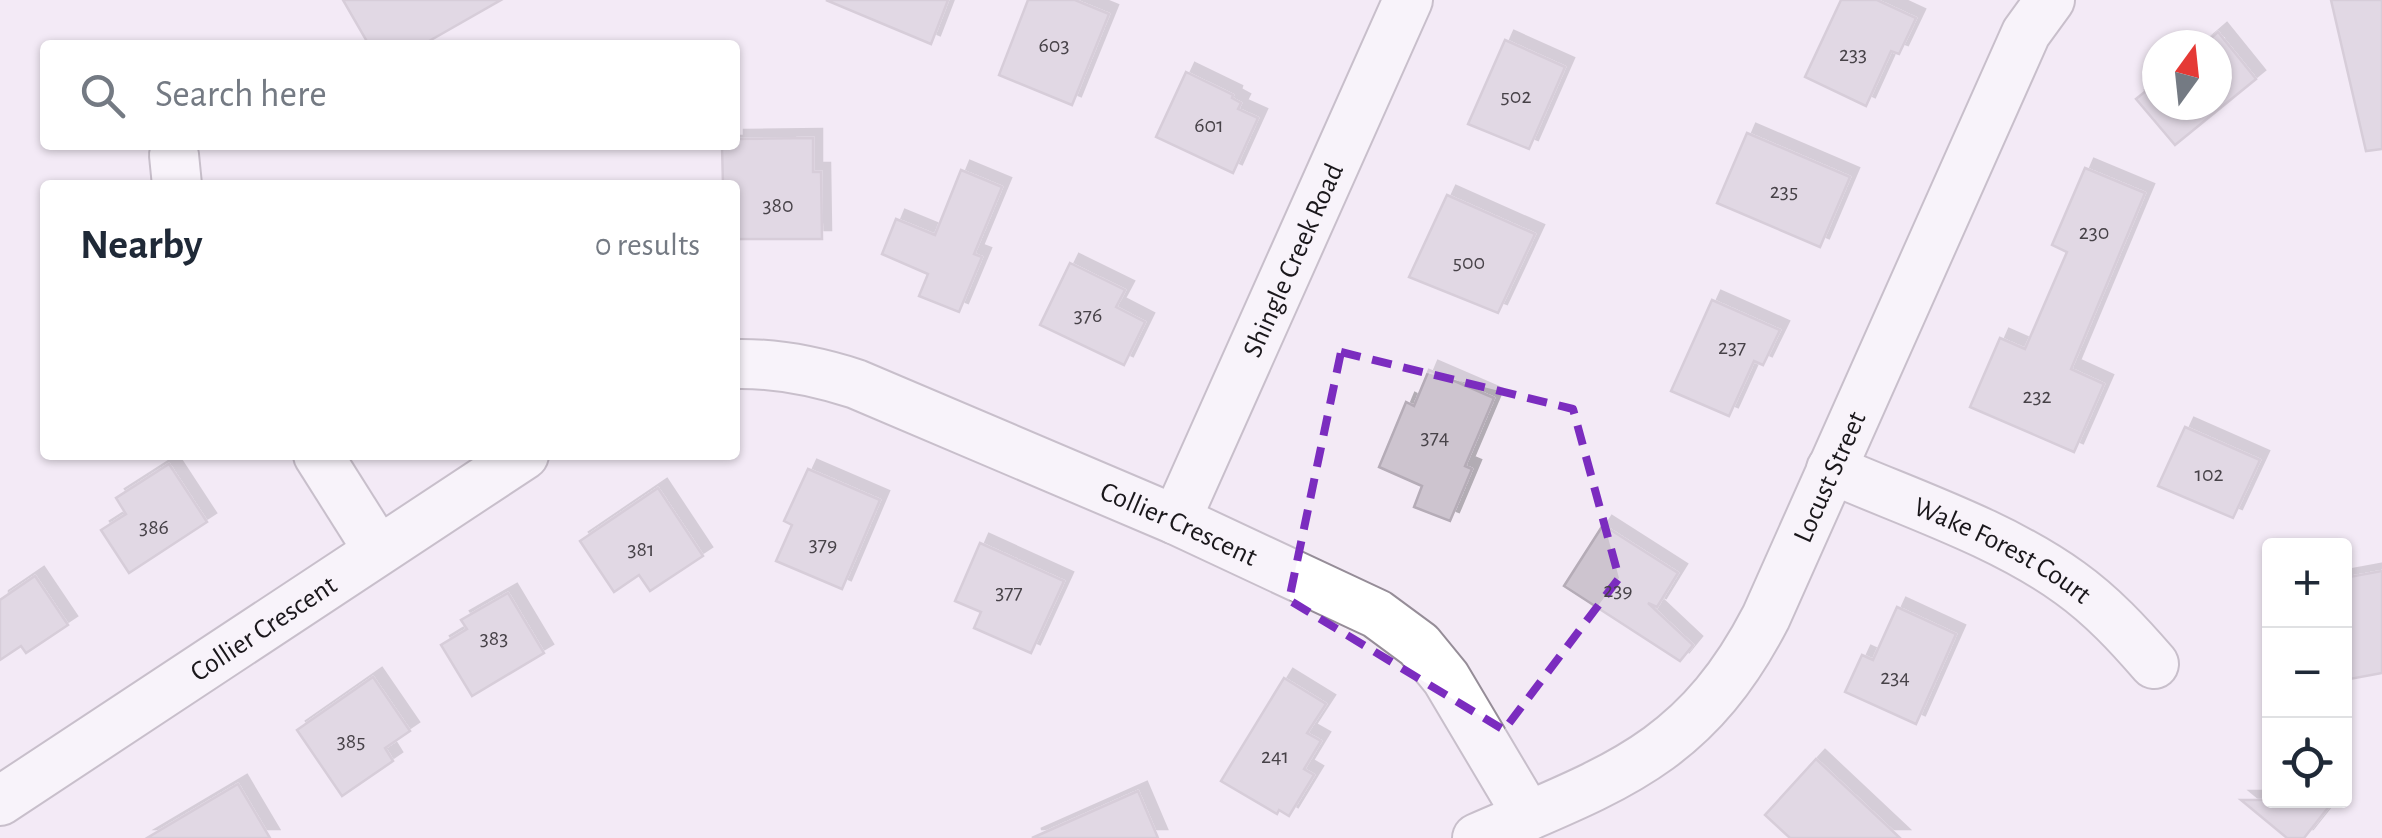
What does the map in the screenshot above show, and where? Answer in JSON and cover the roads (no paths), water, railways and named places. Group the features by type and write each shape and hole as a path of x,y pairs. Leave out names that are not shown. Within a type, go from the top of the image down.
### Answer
{"street":[{"name":"Locust Street","path":"1477,838 1618,776 1660,750 1706,710 1751,646 2026,32 2050,0"},
{"name":"Shingle Creek Road","path":"1176,520 1398,3"},
{"name":"Collier Crescent","path":"740,364 823,373 856,384 1176,520 1377,614 1419,646 1446,678 1528,816"},
{"path":"321,460 378,550"},
{"name":"Collier Crescent","path":"0,802 516,460"},
{"name":"Wake Forest Court","path":"1831,469 2020,551 2069,582 2115,620 2154,664"}]}
